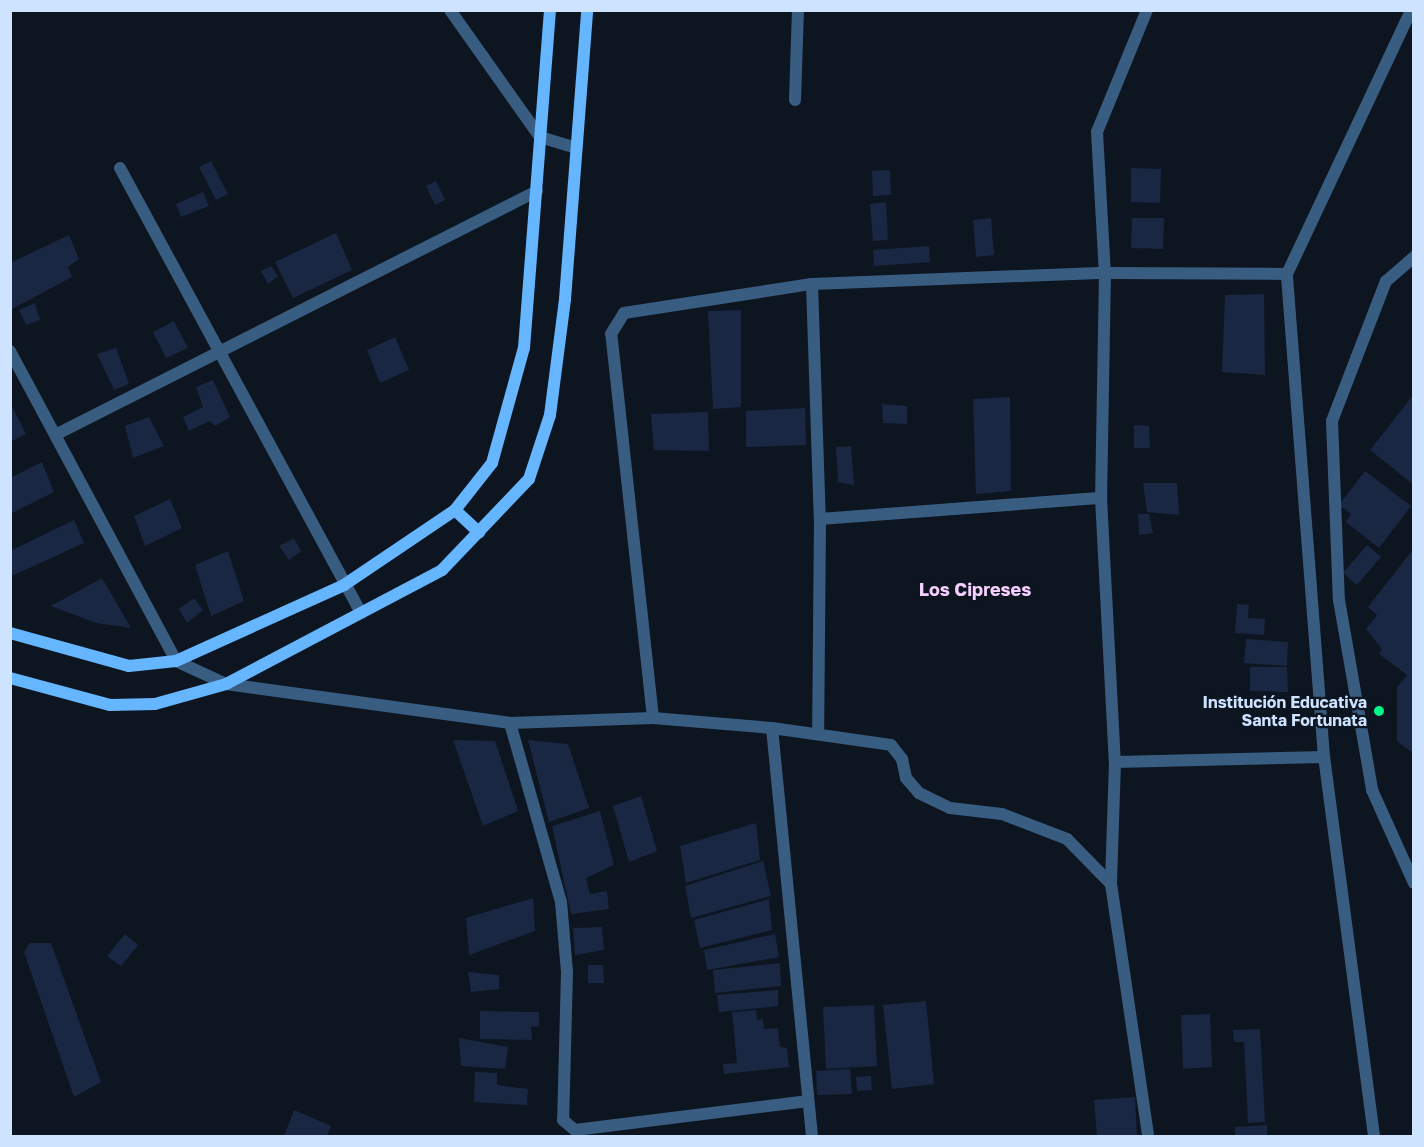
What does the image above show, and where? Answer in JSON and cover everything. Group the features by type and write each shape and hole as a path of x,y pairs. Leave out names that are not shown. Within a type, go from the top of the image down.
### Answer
{"main road":[{"path":"10,633 129,666 176,661 344,585 455,510 492,463 524,348 550,10"},
{"path":"10,678 110,705 155,704 226,684 442,570 528,480 550,415 565,299 586,10"},
{"path":"455,510 479,532"}],"street":[{"path":"450,10 540,137 576,147"},
{"path":"795,100 798,10"},
{"path":"1147,10 1097,132 1105,273 1101,498 1115,762 1112,884 1148,1137"},
{"path":"1374,1137 1324,757 1287,274 1411,10"},
{"path":"120,168 361,613"},
{"path":"57,434 537,191"},
{"path":"1413,257 1386,281 1332,421 1339,600 1372,790 1413,883"},
{"path":"653,718 611,334 624,314 812,284 1105,273 1287,274"},
{"path":"812,284 820,519 818,734"},
{"path":"10,351 57,434 176,661 226,684 510,723 653,718 772,728 891,745 902,759 906,778 919,794 950,808 1002,814 1067,839 1112,884"},
{"path":"820,519 1101,498"},
{"path":"510,723 561,902 567,972 562,1120 575,1130 808,1101"},
{"path":"772,728 812,1137"},
{"path":"1115,762 1324,757"}],"building":[{"path":"211,161 228,194 216,200 199,167"},
{"path":"1131,168 1161,169 1160,203 1131,202"},
{"path":"890,170 891,195 873,196 872,171"},
{"path":"436,181 445,200 435,205 426,186"},
{"path":"203,192 209,206 181,217 176,204"},
{"path":"886,202 888,240 873,241 870,204"},
{"path":"991,218 994,255 976,257 973,220"},
{"path":"1132,218 1164,218 1163,249 1131,248"},
{"path":"336,233 352,270 293,298 275,262"},
{"path":"69,235 79,259 68,267 72,277 10,310 10,263"},
{"path":"929,246 930,262 874,266 873,250"},
{"path":"271,266 278,276 268,284 261,271"},
{"path":"1264,294 1265,375 1222,372 1225,295"},
{"path":"35,303 40,320 26,325 19,310"},
{"path":"741,310 741,407 713,409 708,311"},
{"path":"174,321 188,348 166,358 153,332"},
{"path":"395,337 409,370 380,383 367,350"},
{"path":"116,348 129,384 114,390 97,354"},
{"path":"213,380 230,417 215,426 210,421 189,431 183,417 203,407 196,387"},
{"path":"1414,394 1414,485 1370,450"},
{"path":"1010,397 1011,491 976,494 973,399"},
{"path":"882,404 907,406 907,424 883,423"},
{"path":"13,408 26,434 10,442 10,410"},
{"path":"805,408 806,445 746,447 746,411"},
{"path":"708,412 709,451 654,450 651,414"},
{"path":"149,417 164,446 133,458 125,426"},
{"path":"1134,425 1149,426 1150,448 1134,448"},
{"path":"851,446 854,485 838,482 836,447"},
{"path":"42,462 54,492 10,514 10,478"},
{"path":"1365,471 1411,506 1379,548 1346,522 1351,514 1339,505"},
{"path":"1143,483 1177,483 1179,515 1147,512"},
{"path":"170,499 182,528 145,546 134,516"},
{"path":"1138,514 1149,514 1153,533 1139,535"},
{"path":"74,520 84,543 14,575 10,572 10,551"},
{"path":"294,538 301,551 289,560 279,546"},
{"path":"1367,545 1381,557 1357,585 1343,573"},
{"path":"1414,548 1414,754 1397,741 1397,687 1407,675 1379,654 1382,649 1366,629 1377,615 1368,607"},
{"path":"228,551 244,601 211,616 195,565"},
{"path":"102,578 131,628 96,623 51,606"},
{"path":"194,598 203,610 187,623 179,609"},
{"path":"1237,604 1249,605 1248,618 1265,619 1264,635 1235,633"},
{"path":"1246,639 1288,642 1287,666 1244,663"},
{"path":"1250,667 1287,667 1288,692 1250,691"},
{"path":"453,740 495,741 518,811 483,826"},
{"path":"528,740 568,744 589,808 549,822"},
{"path":"641,796 657,851 629,862 613,806"},
{"path":"600,811 614,865 586,878 590,894 607,891 609,909 571,914 552,826"},
{"path":"756,823 760,860 686,883 680,846"},
{"path":"763,861 771,896 691,918 685,886"},
{"path":"533,898 535,931 469,955 466,918"},
{"path":"769,899 772,930 700,948 694,920"},
{"path":"602,927 604,950 575,955 573,928"},
{"path":"125,934 138,945 121,966 107,956"},
{"path":"775,934 779,957 707,970 704,950"},
{"path":"30,943 51,943 101,1082 74,1097 24,952"},
{"path":"780,963 781,986 715,993 713,970"},
{"path":"588,965 603,965 604,983 588,983"},
{"path":"468,972 499,975 499,989 471,992"},
{"path":"778,990 778,1006 719,1012 717,995"},
{"path":"926,1001 934,1084 892,1089 883,1005"},
{"path":"874,1005 877,1066 826,1069 823,1007"},
{"path":"756,1010 757,1020 763,1019 764,1029 778,1028 780,1047 787,1048 789,1067 724,1074 723,1064 737,1063 732,1012"},
{"path":"480,1011 539,1012 539,1026 531,1027 532,1040 480,1039"},
{"path":"1210,1014 1212,1067 1183,1069 1181,1015"},
{"path":"1260,1029 1265,1122 1248,1123 1244,1042 1234,1042 1233,1030"},
{"path":"459,1038 508,1047 505,1069 461,1066"},
{"path":"850,1069 852,1094 817,1095 816,1071"},
{"path":"475,1072 497,1073 497,1085 528,1089 527,1105 474,1102"},
{"path":"871,1076 872,1090 857,1091 856,1077"},
{"path":"1135,1097 1137,1135 1097,1136 1094,1100"},
{"path":"294,1110 331,1126 327,1136 284,1136"},
{"path":"1267,1125 1267,1136 1235,1136 1235,1127"}],"place":[{"name":"Institución Educativa Santa Fortunata","path":"1379,711"}],"district":[{"name":"Los Cipreses","path":"975,589"}]}
